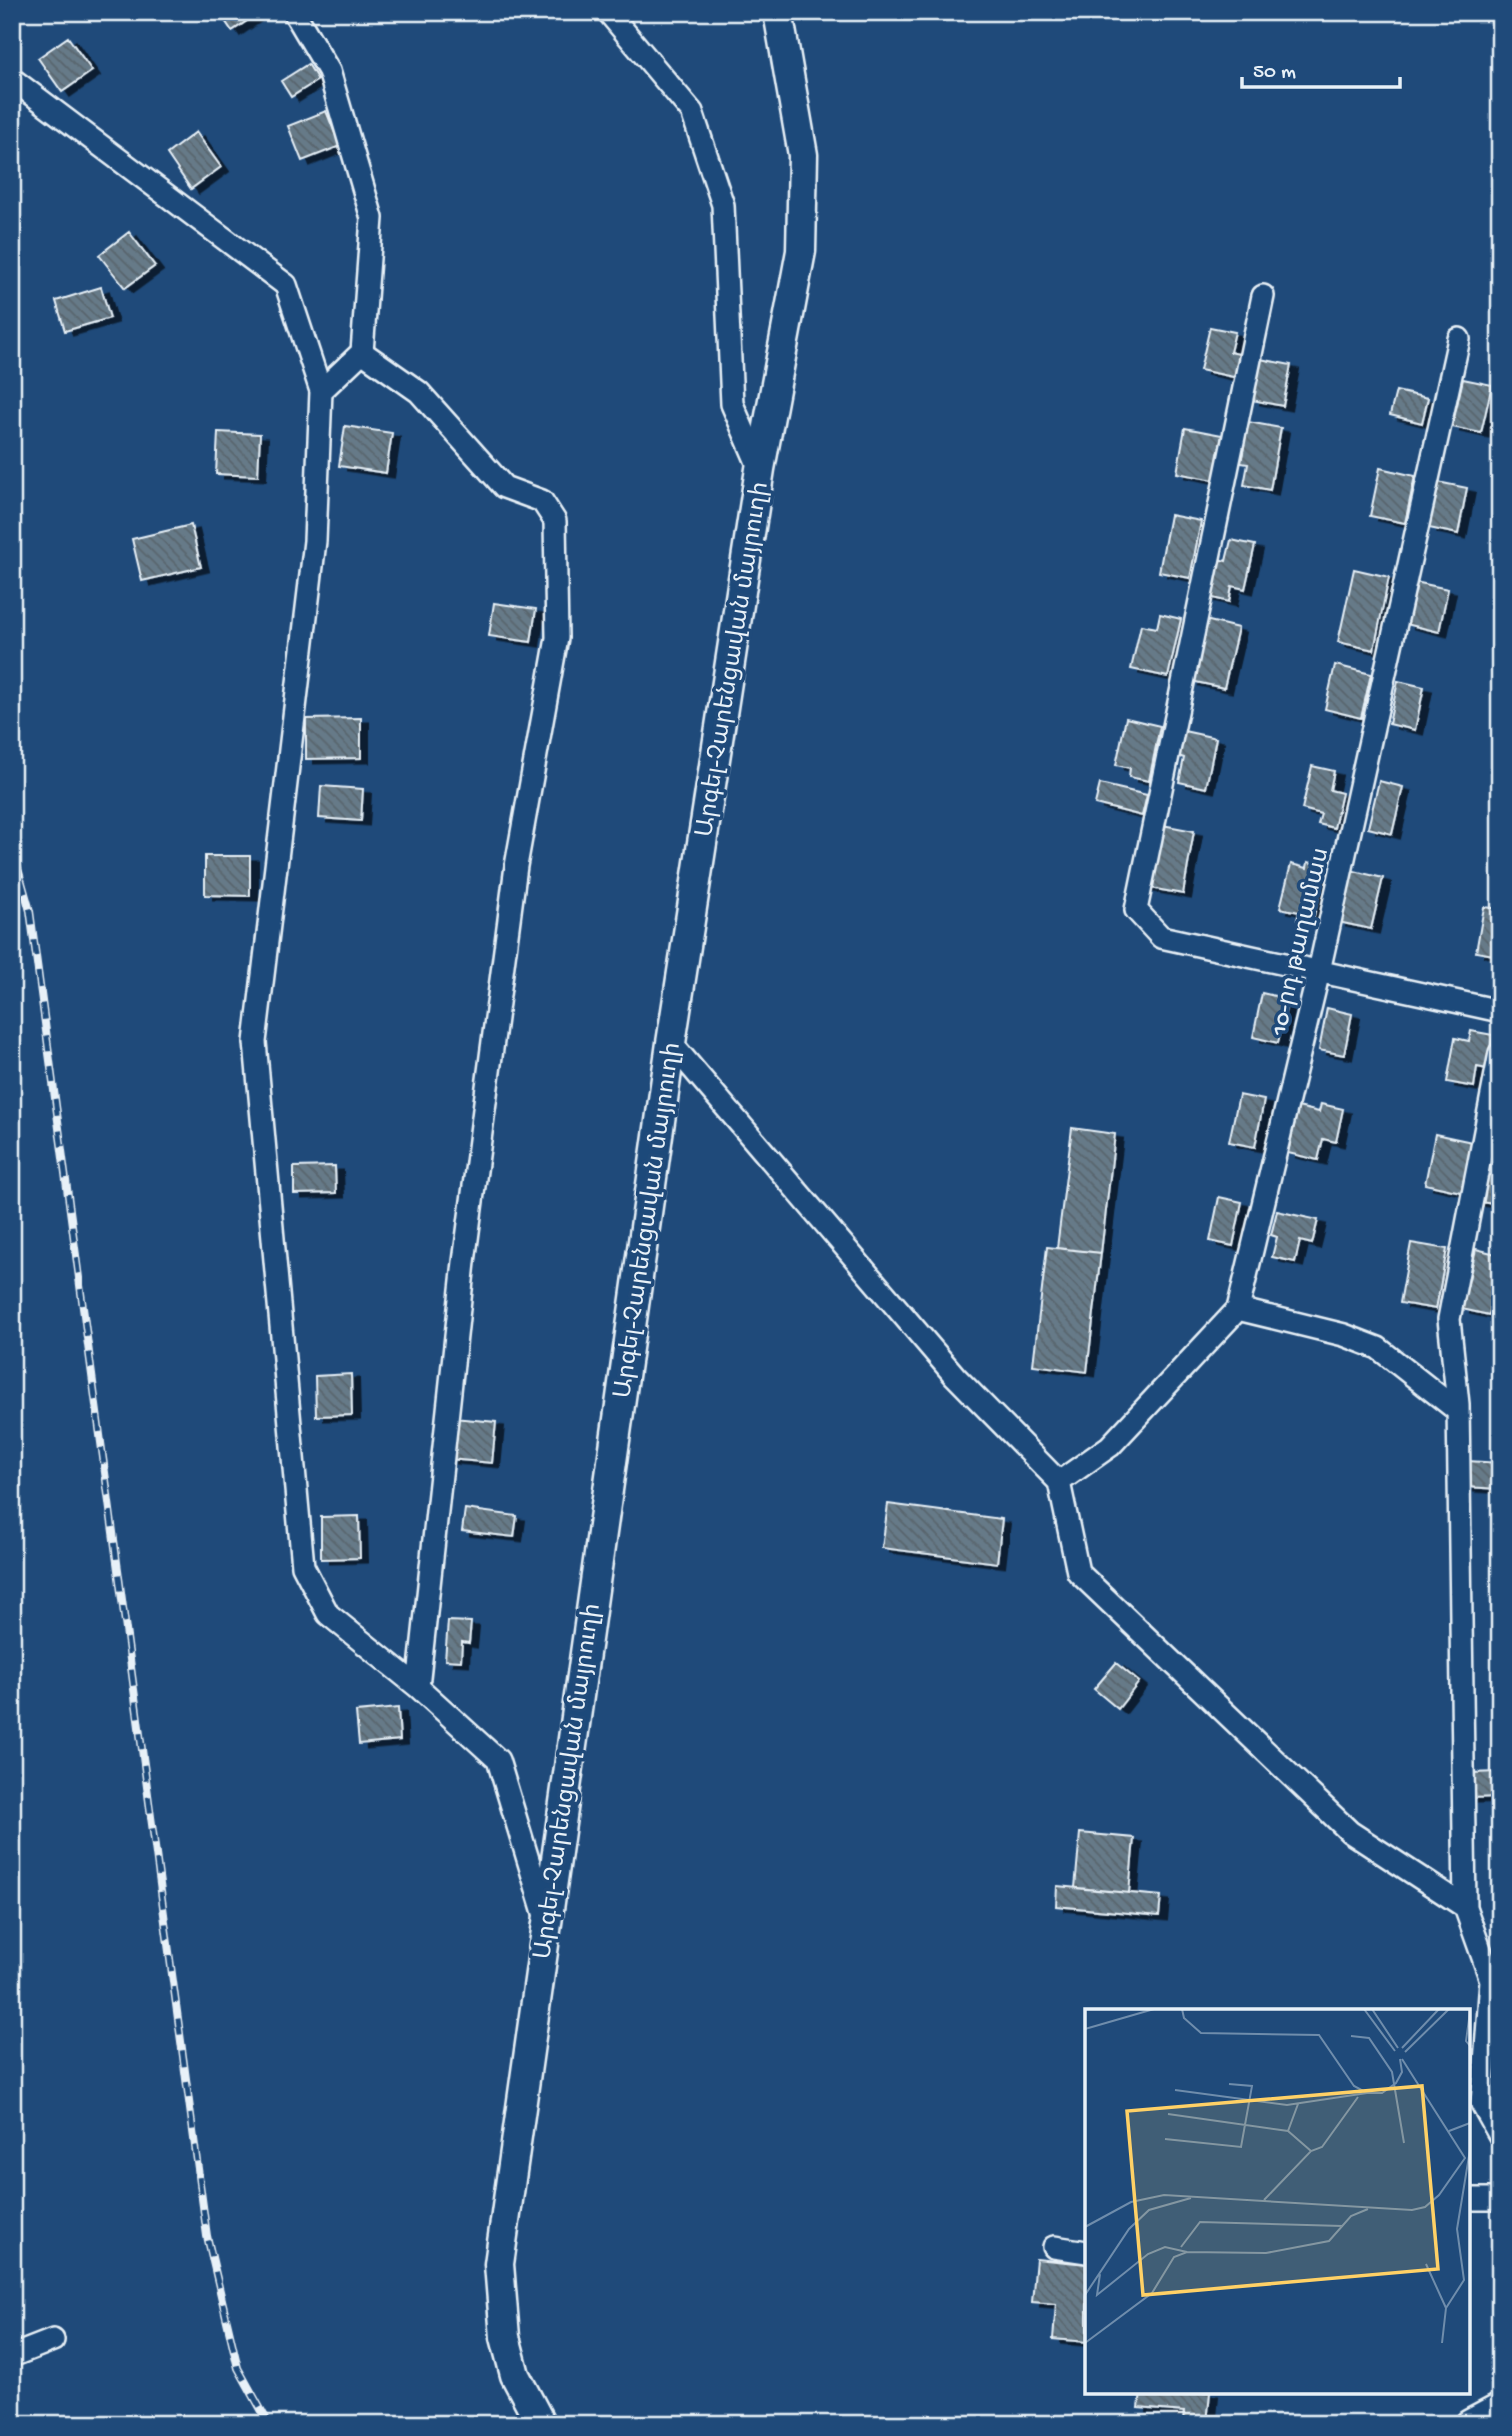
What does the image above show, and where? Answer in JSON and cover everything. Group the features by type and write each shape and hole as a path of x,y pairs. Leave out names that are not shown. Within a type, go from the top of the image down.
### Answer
{"main road":[{"name":"Արգել-Չարենցավան մայրուղի","path":"541,2424 515,2375 505,2337 499,2263 671,1044 760,469 801,251 803,155 778,12"},
{"path":"1470,2424 1500,2408"}],"street":[{"path":"294,12 329,71 372,219 362,352 321,391"},
{"path":"608,12 692,112 719,192 723,205 732,404 760,469"},
{"path":"12,79 286,285 321,391 315,541 255,1042 303,1566 328,1614 418,1687 498,1760 546,1921"},
{"path":"1263,296 1136,910 1161,937 1500,1011"},
{"name":"10-րդ թաղամաս","path":"1059,1482 1110,1446 1238,1309 1319,971 1459,340"},
{"path":"362,352 419,392 505,487 542,501 555,521 557,638 513,894 464,1262 418,1687"},
{"path":"671,1044 955,1376 1059,1482 1078,1572 1350,1832 1465,1907"},
{"path":"1500,1054 1449,1319 1458,1411 1465,1907 1496,1973 1482,2104 1500,2136"},
{"path":"1238,1309 1344,1335 1378,1348 1458,1411"},
{"path":"1470,2199 1500,2199"},
{"path":"1054,2247 1085,2252"},
{"path":"12,2356 53,2340"}],"building":[{"path":"219,12 260,12 232,31"},
{"path":"68,37 92,71 62,92 38,58"},
{"path":"308,64 318,80 291,97 281,81"},
{"path":"326,111 340,146 302,161 288,126"},
{"path":"196,132 221,167 191,189 167,154"},
{"path":"129,232 155,266 125,288 99,255"},
{"path":"101,287 110,318 65,331 56,301"},
{"path":"1210,327 1235,332 1230,352 1243,355 1238,378 1200,370"},
{"path":"1260,359 1291,365 1283,406 1252,400"},
{"path":"1463,379 1492,385 1481,433 1452,427"},
{"path":"1396,391 1428,398 1422,423 1390,415"},
{"path":"1248,422 1281,428 1270,490 1244,485 1248,464 1241,463"},
{"path":"345,426 392,433 386,473 339,466"},
{"path":"1185,428 1222,435 1214,480 1177,473"},
{"path":"218,432 260,434 258,476 216,474"},
{"path":"1380,468 1415,476 1405,523 1370,516"},
{"path":"1438,482 1467,488 1458,534 1429,528"},
{"path":"1170,515 1201,521 1190,578 1159,572"},
{"path":"191,525 201,567 142,581 132,539"},
{"path":"1231,540 1255,545 1245,589 1232,586 1229,602 1205,596 1214,558 1226,561"},
{"path":"1354,569 1389,577 1374,650 1338,642"},
{"path":"1415,582 1448,589 1439,632 1406,624"},
{"path":"494,603 536,609 531,642 489,636"},
{"path":"1160,614 1181,619 1168,677 1131,669 1141,625 1157,628"},
{"path":"1205,620 1238,628 1224,688 1191,681"},
{"path":"1335,665 1371,674 1361,718 1325,709"},
{"path":"1398,681 1424,687 1415,730 1389,724"},
{"path":"361,718 361,758 306,759 306,719"},
{"path":"1126,718 1160,726 1149,781 1129,777 1130,768 1116,765"},
{"path":"1184,731 1216,738 1206,788 1179,782 1184,758 1178,756"},
{"path":"1312,766 1334,771 1330,790 1342,793 1334,828 1318,824 1321,814 1302,809"},
{"path":"1379,781 1403,787 1392,834 1368,828"},
{"path":"1100,784 1147,795 1142,816 1095,804"},
{"path":"321,786 363,789 361,821 319,818"},
{"path":"1157,824 1194,831 1183,894 1145,887"},
{"path":"205,856 250,856 250,896 205,895"},
{"path":"1308,862 1326,866 1312,924 1297,920 1299,912 1280,908 1291,864 1307,868"},
{"path":"1350,870 1383,878 1371,929 1338,922"},
{"path":"1484,907 1500,909 1500,956 1476,952"},
{"path":"1262,993 1288,999 1278,1043 1253,1037"},
{"path":"1327,1008 1352,1014 1344,1055 1319,1050"},
{"path":"1471,1031 1493,1035 1487,1069 1477,1067 1474,1087 1447,1082 1455,1038 1469,1041"},
{"path":"1239,1095 1264,1100 1255,1147 1229,1142"},
{"path":"1321,1104 1343,1109 1336,1142 1323,1139 1318,1160 1288,1153 1298,1107 1319,1112"},
{"path":"1072,1128 1115,1134 1101,1253 1057,1248"},
{"path":"1435,1134 1472,1142 1461,1192 1425,1184"},
{"path":"1499,1152 1500,1205 1474,1201 1479,1173 1495,1176"},
{"path":"335,1166 336,1193 294,1194 294,1167"},
{"path":"1219,1197 1242,1202 1233,1246 1210,1241"},
{"path":"1277,1211 1318,1220 1312,1244 1300,1241 1295,1262 1272,1257 1277,1237 1271,1235"},
{"path":"1411,1243 1447,1249 1436,1309 1400,1303"},
{"path":"1047,1247 1101,1253 1087,1372 1033,1365"},
{"path":"1476,1249 1500,1255 1500,1269 1489,1315 1462,1309"},
{"path":"351,1374 352,1415 316,1416 315,1376"},
{"path":"453,1418 496,1422 492,1463 449,1459"},
{"path":"1467,1461 1500,1463 1499,1489 1466,1487"},
{"path":"888,1504 1002,1519 997,1563 882,1548"},
{"path":"465,1509 517,1516 514,1537 462,1531"},
{"path":"359,1516 360,1558 321,1559 321,1517"},
{"path":"448,1621 471,1622 469,1643 462,1642 461,1661 445,1660"},
{"path":"1116,1663 1139,1682 1118,1709 1094,1689"},
{"path":"398,1708 400,1740 359,1744 356,1712"},
{"path":"1500,1772 1500,1797 1470,1798 1470,1773"},
{"path":"1080,1833 1134,1838 1129,1893 1075,1888"},
{"path":"1057,1886 1161,1896 1159,1916 1056,1906"},
{"path":"1036,2259 1085,2264 1085,2342 1053,2339 1056,2304 1032,2302"},
{"path":"1141,2394 1210,2394 1207,2423 1183,2421 1184,2412 1139,2408"}],"railway":[{"path":"12,847 30,911 207,2236 238,2368 269,2424"}]}
